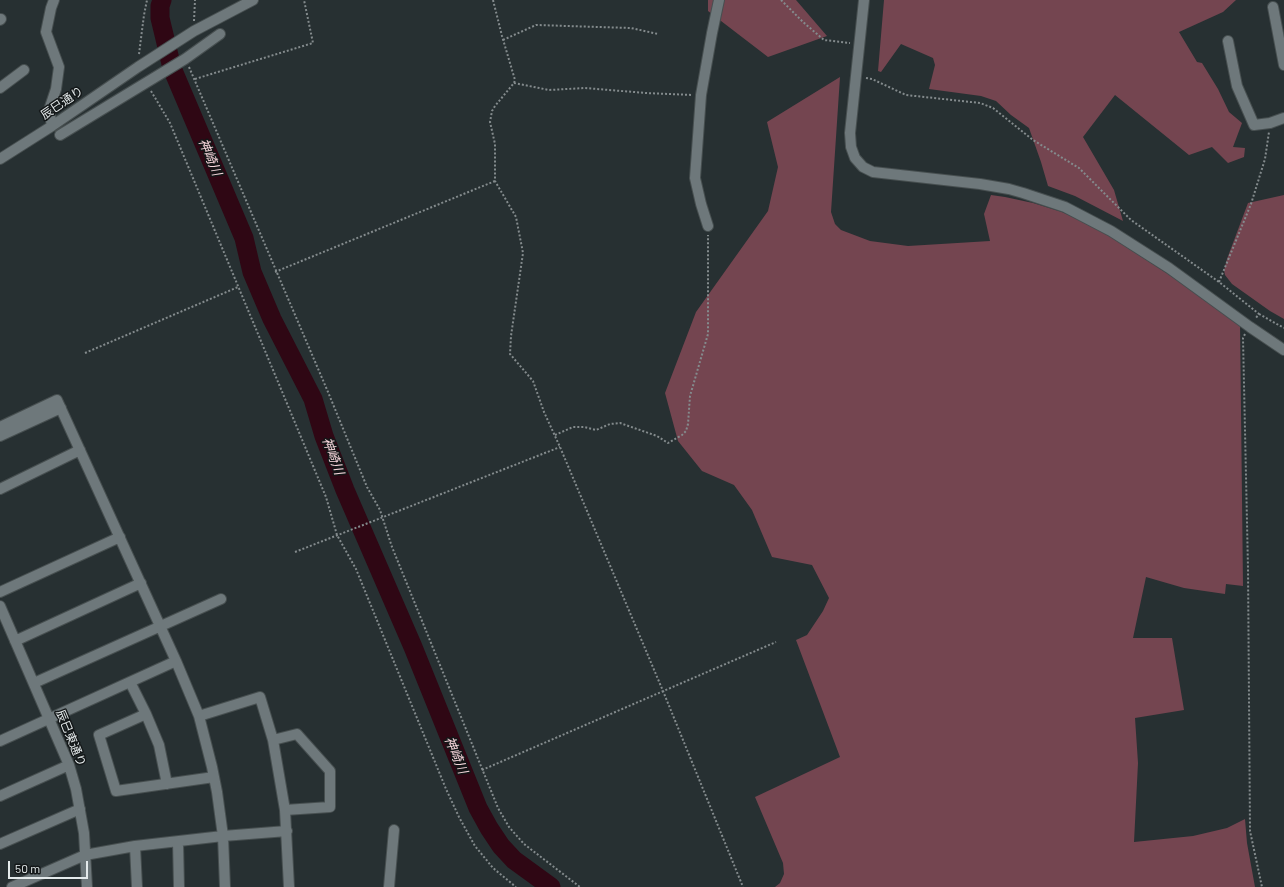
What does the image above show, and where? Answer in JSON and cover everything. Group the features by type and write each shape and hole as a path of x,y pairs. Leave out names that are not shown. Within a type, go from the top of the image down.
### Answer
{"street":[{"path":"52,126 49,110 56,89 59,67 46,32 54,0"},
{"path":"194,31 253,0"},
{"path":"708,226 694,178 701,95 719,0"},
{"path":"864,0 850,133 851,147 856,158 863,167 873,172 980,184 1009,189 1023,192 1065,207 1092,219 1169,268 1284,350"},
{"path":"1273,7 1284,64"},
{"name":"辰巳通り","path":"0,159 194,31"},
{"path":"60,135 185,59 220,34"},
{"path":"1228,41 1237,86 1254,125 1270,124 1284,118"},
{"path":"0,88 24,70"},
{"path":"0,427 57,400 61,408 160,625 199,716 214,777 223,836 224,887"},
{"path":"0,436 61,408"},
{"path":"0,489 80,450"},
{"path":"0,592 120,537"},
{"path":"15,641 141,583"},
{"path":"34,683 160,625 221,599"},
{"name":"辰巳東通り","path":"0,606 69,765 80,809 84,833 87,887"},
{"path":"0,741 176,661"},
{"path":"130,682 146,714 158,745 167,784"},
{"path":"199,716 260,697 273,740 286,810 289,887"},
{"path":"146,714 100,735 116,792 214,777"},
{"path":"273,740 297,734 330,771 330,807 286,810"},
{"path":"0,796 69,765"},
{"path":"0,844 80,809"},
{"path":"388,887 394,830"},
{"path":"12,887 85,855 135,846 223,836 287,831"},
{"path":"178,842 179,887"},
{"path":"135,846 137,887"}],"path":[{"path":"138,67 147,0"},
{"path":"194,0 194,31"},
{"path":"304,0 313,43 195,79 275,272 328,392 367,488 382,516 392,547 500,812 517,837 536,854 580,887"},
{"path":"494,0 503,40 514,76 514,84 495,106 490,116 495,144 495,181 516,217 523,252 511,336 510,354 533,382 544,412 663,691 742,887"},
{"path":"782,0 803,22 824,40 860,44"},
{"path":"503,40 536,25 631,28 658,34"},
{"path":"855,76 872,79 906,95 980,103 993,108 1033,140 1079,168 1131,220 1219,282 1259,314 1284,328"},
{"path":"146,83 170,123 326,497 337,535 356,568 446,789 475,846 493,868 516,887"},
{"path":"514,84 549,90 585,88 646,93 701,95"},
{"path":"1219,282 1251,204 1265,159 1270,124"},
{"path":"275,272 495,181"},
{"path":"555,435 574,427 596,430 610,424 620,423 657,436 668,443 686,431 690,396 708,334 708,226"},
{"path":"86,353 238,287"},
{"path":"1259,314 1243,338 1248,568 1250,831 1262,887"},
{"path":"295,552 382,516 560,447"},
{"path":"482,770 776,642"}],"shaded area":[{"path":"708,0 796,0 827,36 768,57 708,11"},
{"path":"884,0 1236,0 1223,12 1179,32 1197,62 1202,63 1218,89 1229,112 1242,123 1233,147 1245,148 1244,157 1228,163 1212,147 1189,155 1115,95 1083,137 1114,190 1123,221 1075,196 1048,186 1029,128 1011,115 996,101 981,96 929,89 935,65 933,58 901,44 881,72 878,71"},
{"path":"840,77 831,212 835,224 841,230 870,241 908,246 990,241 984,214 991,195 1033,203 1062,212 1102,231 1240,321 1243,586 1226,584 1225,594 1184,588 1146,577 1133,638 1172,638 1184,710 1135,718 1138,763 1134,842 1193,836 1227,828 1245,819 1247,843 1255,887 775,887 780,883 784,874 783,863 755,797 840,757 796,640 807,635 823,611 829,598 812,565 772,557 752,510 734,485 702,471 678,441 665,393 696,312 768,211 778,167 767,122"},
{"path":"1284,195 1284,319 1232,284 1225,275 1224,270 1248,203"}],"waterway":[{"name":"神崎川","path":"162,0 160,6 160,18 172,68 244,238 252,272 272,319 313,399 324,436 345,490 413,647 478,808 501,846 514,860 551,887"}]}
